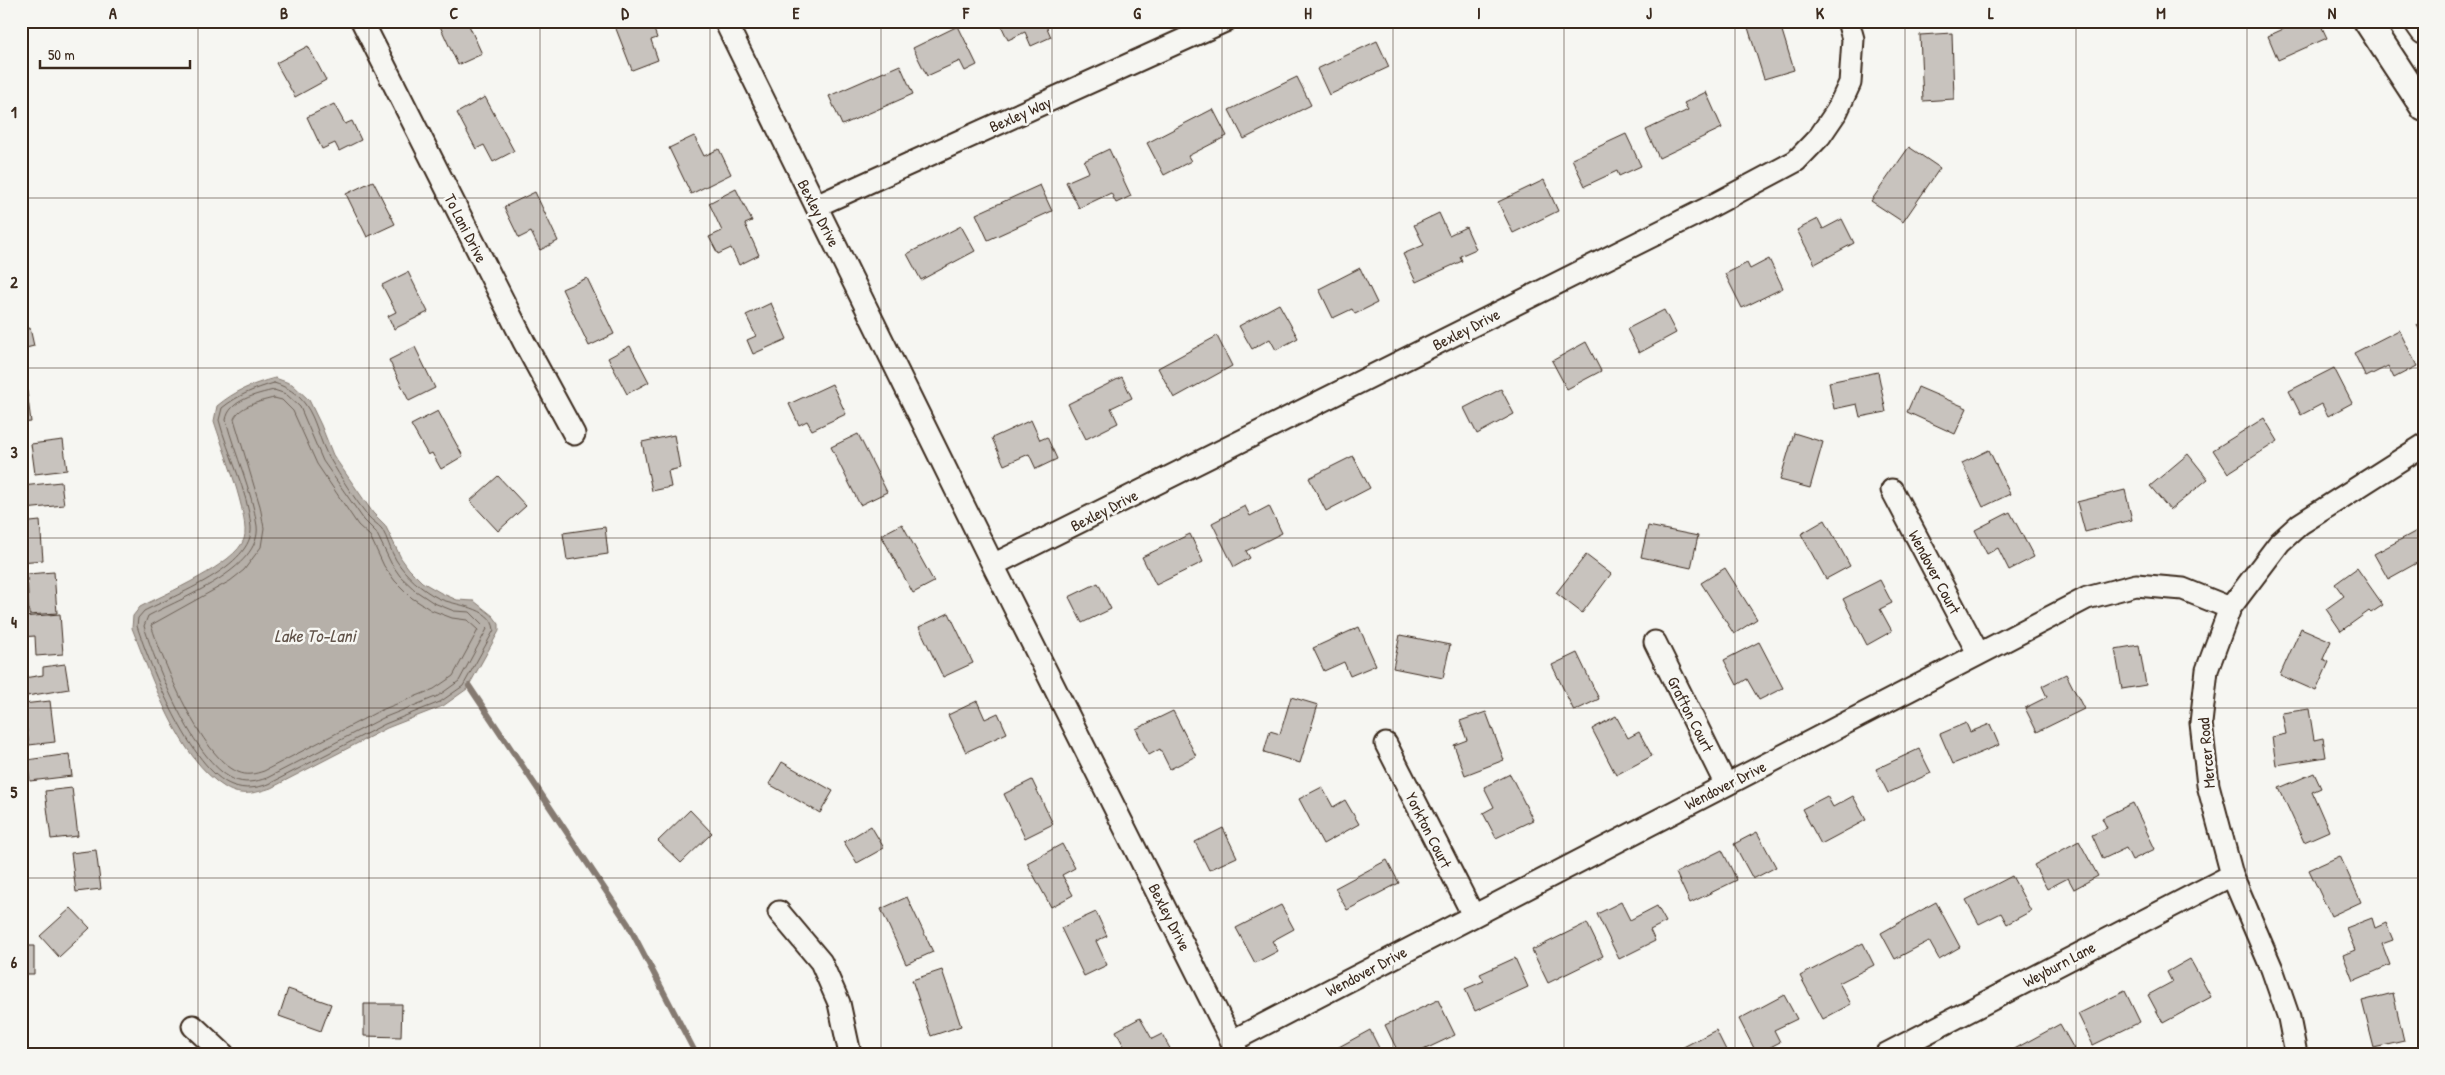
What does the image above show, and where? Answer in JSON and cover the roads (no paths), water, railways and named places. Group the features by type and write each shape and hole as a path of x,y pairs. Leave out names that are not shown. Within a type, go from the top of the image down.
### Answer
{"main road":[{"path":"2368,21 2376,37 2424,108"},
{"path":"2417,21 2424,31"}],"street":[{"name":"To Lani Drive","path":"362,21 524,342 574,434"},
{"name":"Bexley Drive","path":"725,21 993,566 1235,1047"},
{"name":"Bexley Way","path":"816,206 1225,21"},
{"name":"Bexley Drive","path":"993,566 1704,210 1796,161 1820,136 1837,111 1850,83 1853,39 1848,21"},
{"name":"Mercer Road","path":"2296,1054 2290,1018 2272,969 2232,875 2208,786 2201,723 2207,670 2230,608 2280,542 2300,524 2424,445"},
{"name":"Wendover Court","path":"1892,490 1978,654"},
{"name":"Wendover Drive","path":"1235,1047 1473,916 2087,598 2136,585 2183,590 2230,608"},
{"name":"Grafton Court","path":"1655,642 1726,785"},
{"name":"Yorkton Court","path":"1386,744 1473,916"},
{"name":"Weyburn Lane","path":"1886,1054 2232,875"},
{"path":"779,912 821,962 839,1003 850,1054"},
{"path":"193,1026 223,1054"}],"water":[{"name":"Lake To-Lani","path":"275,378 292,384 309,400 333,455 373,513 385,525 401,558 409,569 422,582 441,593 457,600 474,601 493,616 499,624 499,631 467,689 443,706 387,728 271,788 254,793 243,793 226,788 209,775 180,738 168,716 132,628 133,616 140,607 214,568 238,549 244,539 245,529 239,499 214,421 217,406 230,396"}],"waterway":[{"path":"469,686 628,924 696,1054"}]}
